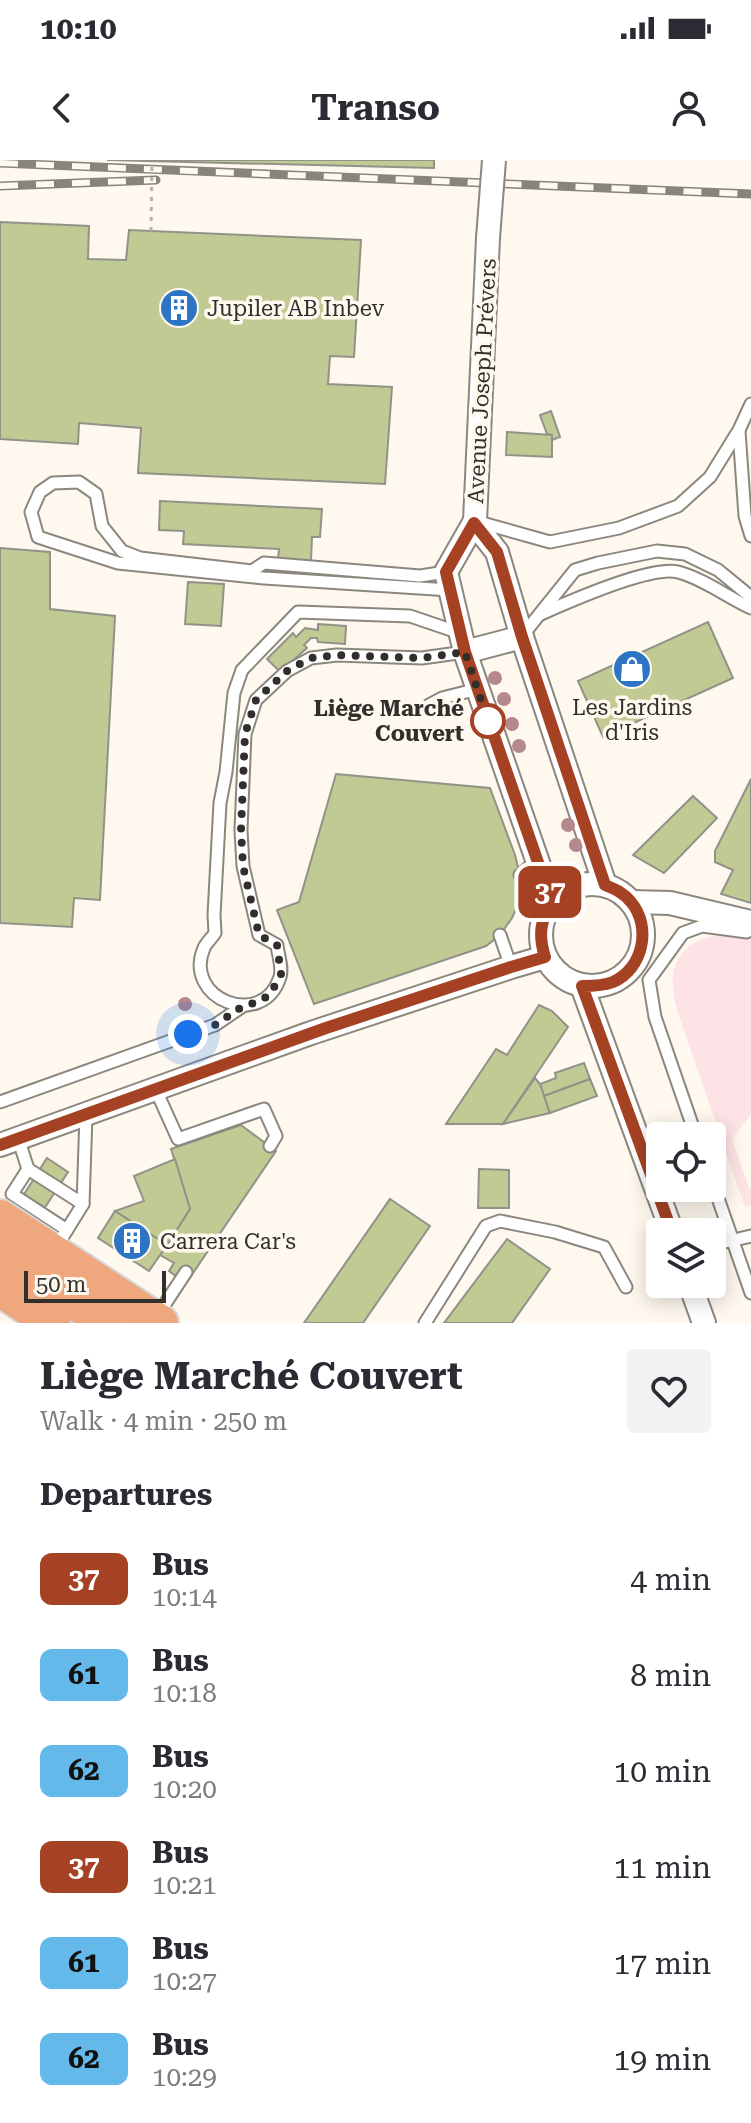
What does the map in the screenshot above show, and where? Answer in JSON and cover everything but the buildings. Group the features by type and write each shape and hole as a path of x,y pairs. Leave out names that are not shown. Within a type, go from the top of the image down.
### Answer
{"main road":[{"path":"0,1218 60,1241 157,1321"},
{"path":"0,1252 107,1323"},
{"path":"0,1274 74,1323"},
{"path":"0,1288 52,1323"}],"street":[{"name":"Avenue Joseph Prévers","path":"475,522 494,160"},
{"path":"554,899 528,867 448,581 475,522 497,552 522,637 605,885"},
{"path":"463,643 522,637"},
{"path":"577,885 605,885 620,891 632,902 641,919 642,947 636,962 626,974 613,982 582,986 554,970 540,943 540,927 554,899 565,891 577,885"},
{"path":"632,902 670,903 751,922"},
{"path":"9,1142 326,1028 545,957"},
{"path":"582,986 667,1218"},
{"path":"695,1298 704,1323"}],"lane":[{"path":"475,522 550,542 619,528 678,506 710,477 751,404"},
{"path":"739,430 745,516 751,536"},
{"path":"79,482 96,494 102,526 122,551 140,558 252,571 264,563 448,581 264,578 118,563 38,537 31,512 40,492 53,483 79,482"},
{"path":"522,637 575,570 657,551 685,554 718,570 751,597"},
{"path":"540,614 597,590 648,575 675,571 751,608"},
{"path":"243,1006 222,1001 204,983 200,970 204,948 215,933 220,803 234,693 242,670 298,612 410,616 463,643"},
{"path":"0,1102 215,1025 243,1006 261,1001 271,993 281,974 277,945 259,935 243,866 241,830 245,734 256,700 287,671 311,658 337,655 422,658 463,643"},
{"path":"429,705 442,698 478,689"},
{"path":"691,1122 655,1017 649,980 683,933 702,926 751,933"},
{"path":"500,935 511,967"},
{"path":"155,1088 178,1139 264,1109 276,1136 270,1146"},
{"path":"28,1169 12,1194 60,1241 83,1204 86,1113"},
{"path":"9,1142 28,1169 83,1204"},
{"path":"719,1202 751,1293"},
{"path":"425,1323 486,1226 500,1221 555,1232 604,1247 626,1287"},
{"path":"726,1242 751,1236"},
{"path":"157,1321 186,1272"}],"path":[{"path":"151,231 152,162"}],"shaded area":[{"path":"715,936 751,939 751,1114 732,1139 751,1188 751,1205 745,1207 726,1152 726,1122 716,1122 674,997 676,962 682,953 701,940"}],"railway":[{"path":"0,163 751,194"},
{"path":"0,186 156,180"}],"bus line":[{"name":"37","path":"0,1145 326,1028 545,957 540,943 540,927 554,899 542,874 465,652 446,572 474,523 497,552 522,637 605,885 620,891 632,902 641,919 642,947 636,962 626,974 613,982 582,986 667,1218"}],"place":[{"name":"Jupiler AB Inbev","path":"179,308"},
{"name":"Les Jardins d'Iris","path":"632,669"},
{"name":"Liège Marché Couvert","path":"488,721"},
{"name":"Carrera Car's","path":"132,1241"}],"route":[{"path":"188,1034 215,1025 243,1006 261,1001 271,993 281,974 277,945 259,935 243,866 241,830 245,734 256,700 287,671 311,658 337,655 422,658 465,652 488,721"}]}
